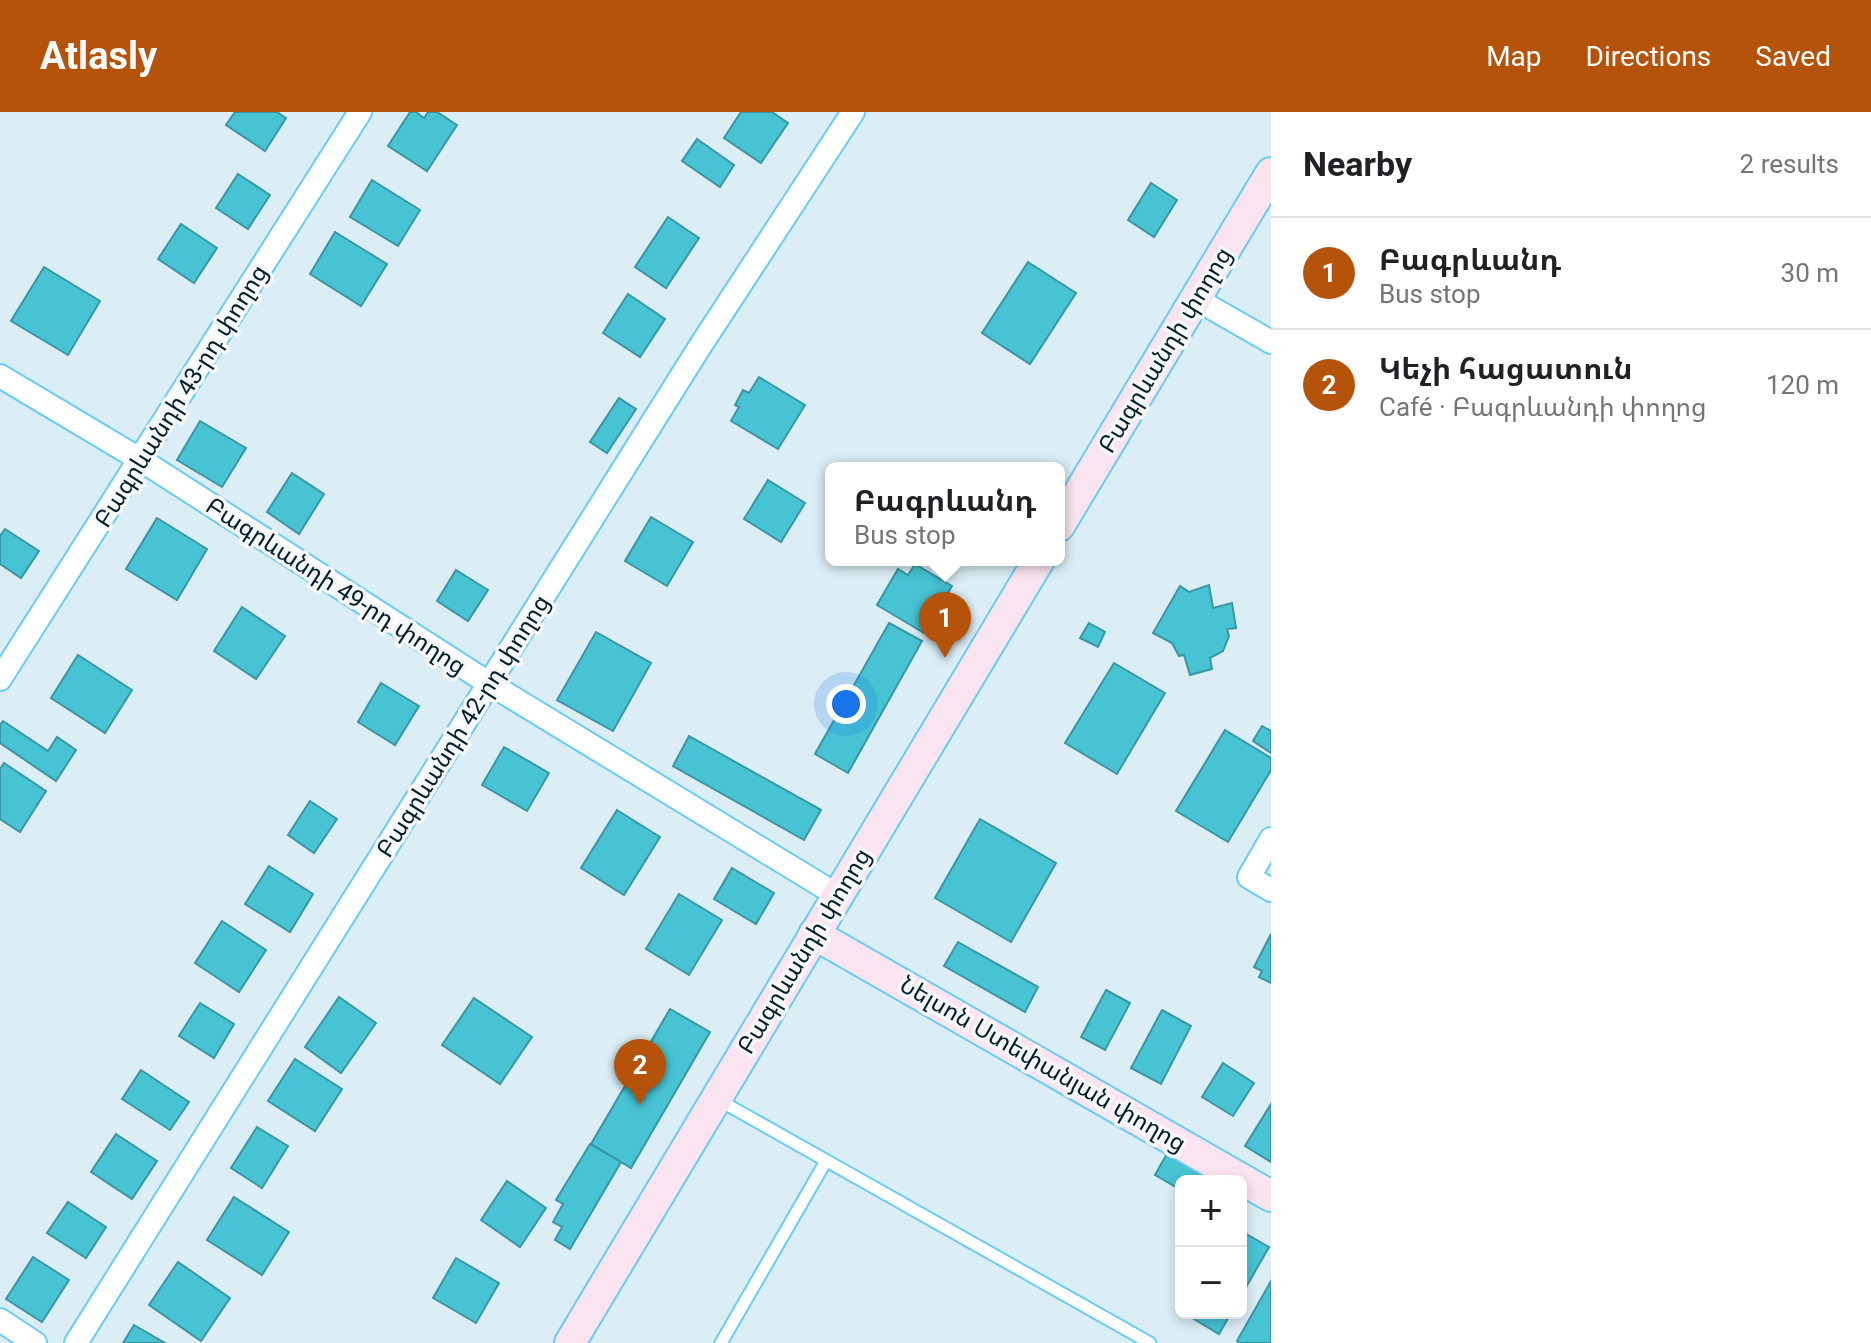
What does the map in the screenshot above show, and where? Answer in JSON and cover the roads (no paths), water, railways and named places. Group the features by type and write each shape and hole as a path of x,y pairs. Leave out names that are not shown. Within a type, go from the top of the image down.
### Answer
{"main road":[{"name":"Բագրևանդի փողոց","path":"1065,516 1271,173"},
{"name":"Բագրևանդի փողոց","path":"570,1343 1035,566"},
{"name":"Նելսոն Ստեփանյան փողոց","path":"814,934 1271,1196"}],"street":[{"name":"Բագրևանդի 43-րդ փողոց","path":"0,679 360,112"},
{"name":"Բագրևանդի 42-րդ փողոց","path":"76,1343 699,348 853,112"},
{"path":"1196,299 1271,342"},
{"name":"Բագրևանդի 49-րդ փողոց","path":"0,376 141,460 490,684 837,895"},
{"path":"1271,839 1249,877 1271,890"},
{"path":"0,1320 35,1343"}],"lane":[{"path":"716,1098 1150,1343"},
{"path":"721,1343 826,1161"}],"place":[{"name":"Բագրևանդ","path":"945,658"},
{"name":"Կեչի հացատուն","path":"640,1105"}]}
